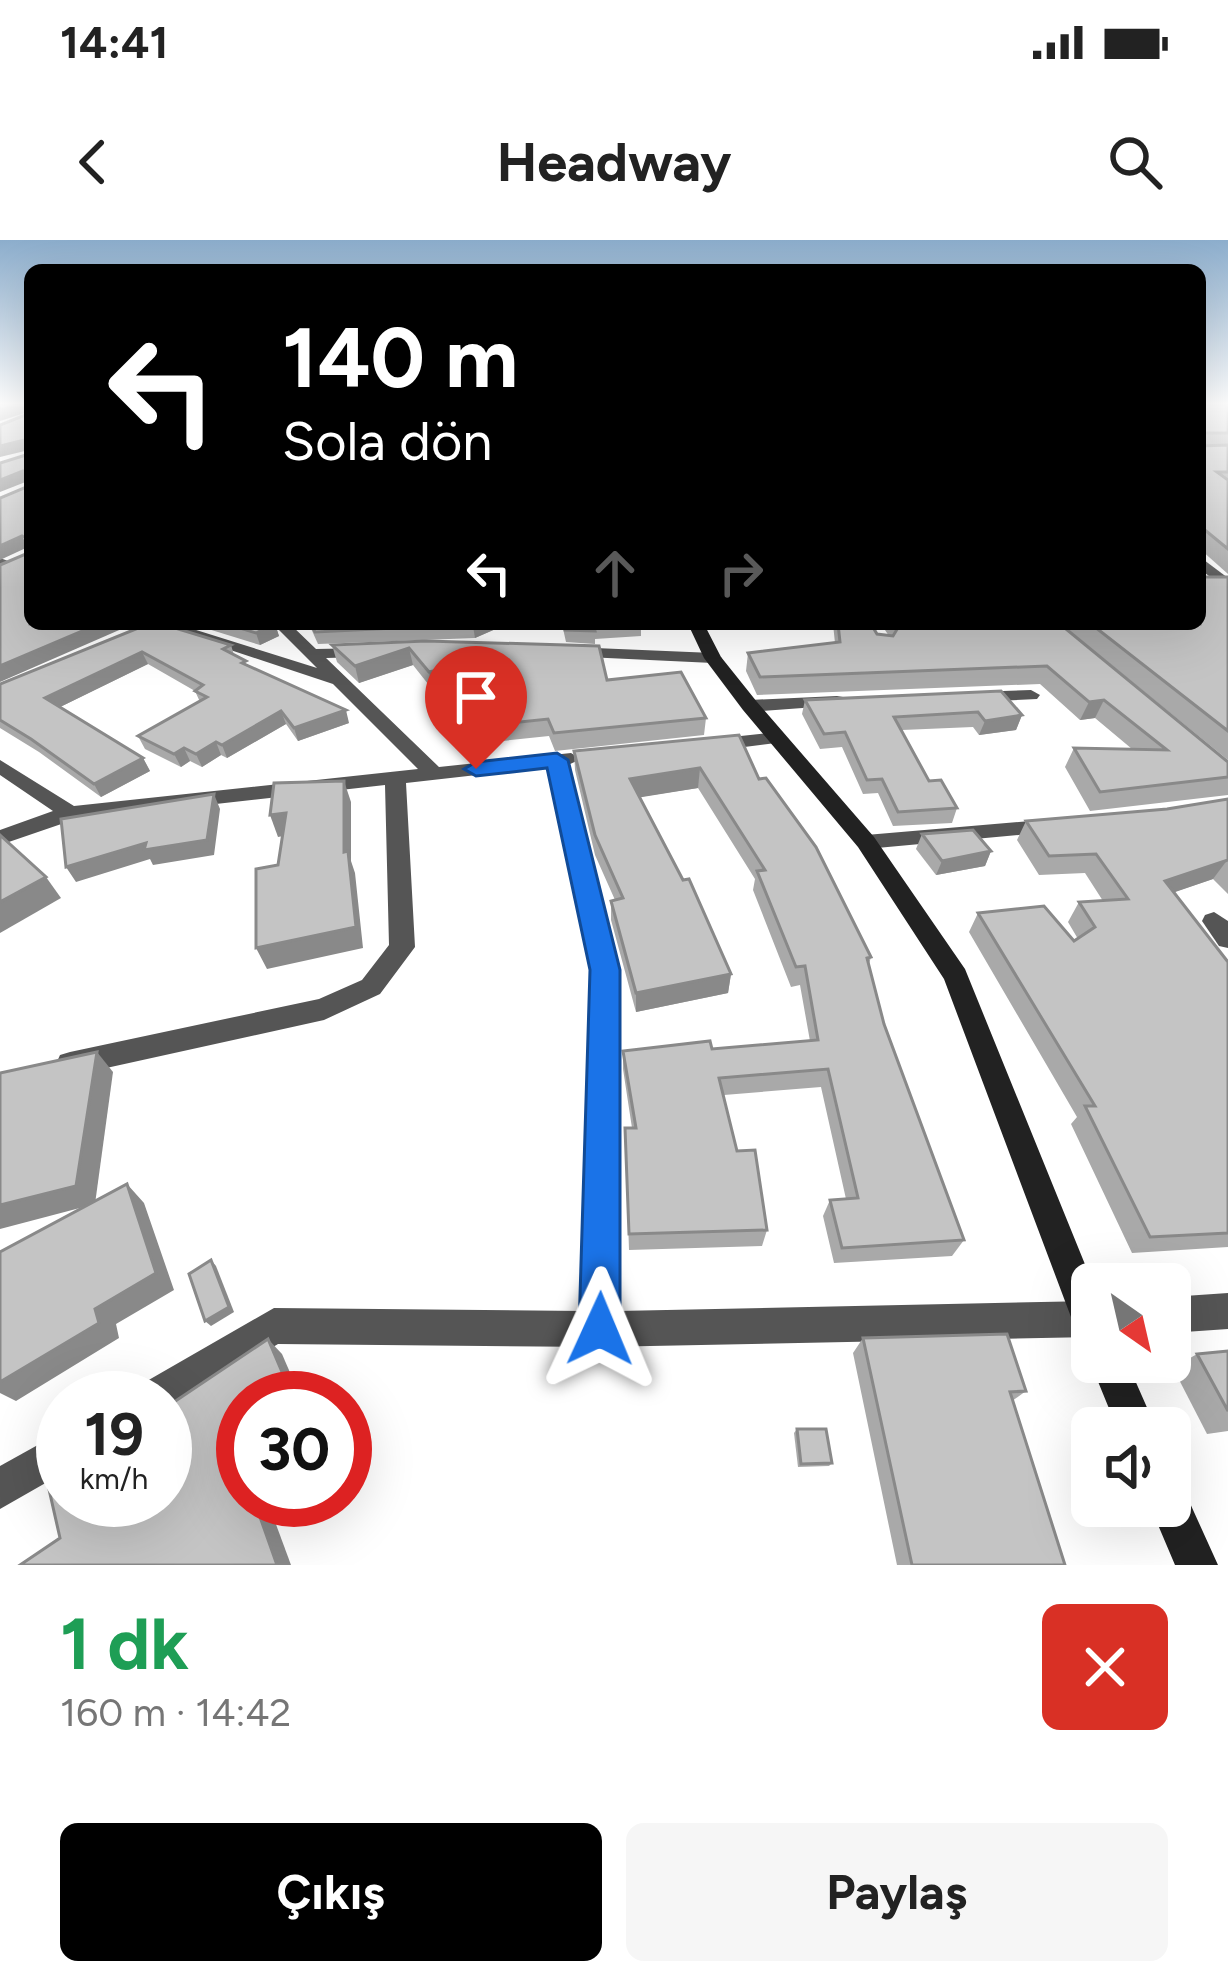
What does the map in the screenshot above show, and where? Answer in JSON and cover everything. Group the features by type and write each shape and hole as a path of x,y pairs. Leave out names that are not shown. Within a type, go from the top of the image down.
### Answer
{"main road":[{"path":"699,630 713,658 750,706 866,842 956,976 1071,1270"},
{"path":"1180,1527 1197,1565"}],"street":[{"path":"137,633 144,630"},
{"path":"178,630 334,680"},
{"path":"286,630 435,774"},
{"path":"310,654 376,651"},
{"path":"555,651 713,658"},
{"path":"942,698 1031,695"},
{"path":"750,706 854,700"},
{"path":"689,747 777,738"},
{"path":"0,838 70,813 601,756"},
{"path":"557,760 605,970 600,1329"},
{"path":"0,766 70,813"},
{"path":"46,1070 324,1009 371,987 402,947 394,778"},
{"path":"866,842 1088,823"},
{"path":"1191,1314 1228,1311"},
{"path":"192,1375 274,1326 600,1329 1071,1321"},
{"path":"0,1489 36,1467"}],"building":[{"path":"0,465 24,465 24,472 0,480"},
{"path":"1206,465 1228,465 1228,472 1217,472 1228,480 1228,549 1206,531"},
{"path":"24,488 24,537 0,546 0,498"},
{"path":"24,555 24,630 85,630 0,666 0,565"},
{"path":"1206,577 1228,577 1228,731 1099,630 1206,630"},
{"path":"133,630 182,630 231,645 223,649 246,661 242,663 346,710 294,728 281,711 222,745 216,742 196,754 184,748 174,754 138,736 207,697 195,691 203,685 142,652 45,698 143,758 94,784 0,720 0,684"},
{"path":"839,630 875,630 893,636 897,630 1067,630 1228,762 1228,777 1100,792 1074,748 1167,750 1104,700 1089,702 1047,666 760,677 748,653 840,642"},
{"path":"426,641 599,646 607,680 681,672 706,718 554,733 548,719 452,729 446,668 429,672 409,648 355,666 332,645"},
{"path":"1001,691 1022,715 985,721 978,712 894,717 929,781 941,780 957,808 898,812 882,779 867,780 845,732 824,734 805,700"},
{"path":"739,735 759,779 766,778 816,847 871,957 867,958 884,1024 964,1240 842,1248 830,1200 858,1198 828,1069 719,1078 737,1151 755,1150 767,1230 629,1234 625,1128 636,1128 623,1051 710,1041 712,1049 818,1040 805,966 796,967 757,871 765,870 700,768 630,779 683,880 689,879 731,974 636,993 611,901 623,898 595,835 574,751"},
{"path":"344,781 344,852 348,851 356,927 256,948 256,869 278,865 286,813 270,815 274,783"},
{"path":"214,794 207,840 144,850 146,843 66,867 61,819"},
{"path":"1228,799 1228,860 1165,881 1228,962 1228,1233 1150,1237 1085,1106 1095,1106 978,913 1044,906 1074,941 1095,927 1079,902 1128,899 1096,854 1049,856 1026,821"},
{"path":"973,830 991,851 942,861 922,834"},
{"path":"0,835 46,877 0,902"},
{"path":"97,1052 76,1186 0,1205 0,1073"},
{"path":"127,1184 156,1273 95,1309 99,1323 0,1382 0,1252"},
{"path":"211,1260 229,1307 205,1321 189,1274"},
{"path":"1007,1334 1026,1391 1010,1392 1065,1565 912,1565 863,1338"},
{"path":"268,1339 282,1371 220,1371"},
{"path":"1228,1351 1228,1411 1197,1354"},
{"path":"216,1374 216,1527 264,1527 277,1565 20,1565 60,1538 58,1527 192,1527 192,1390"},
{"path":"797,1429 826,1429 832,1463 801,1464"}],"route":[{"path":"476,769 557,760 605,970 600,1329"}]}
